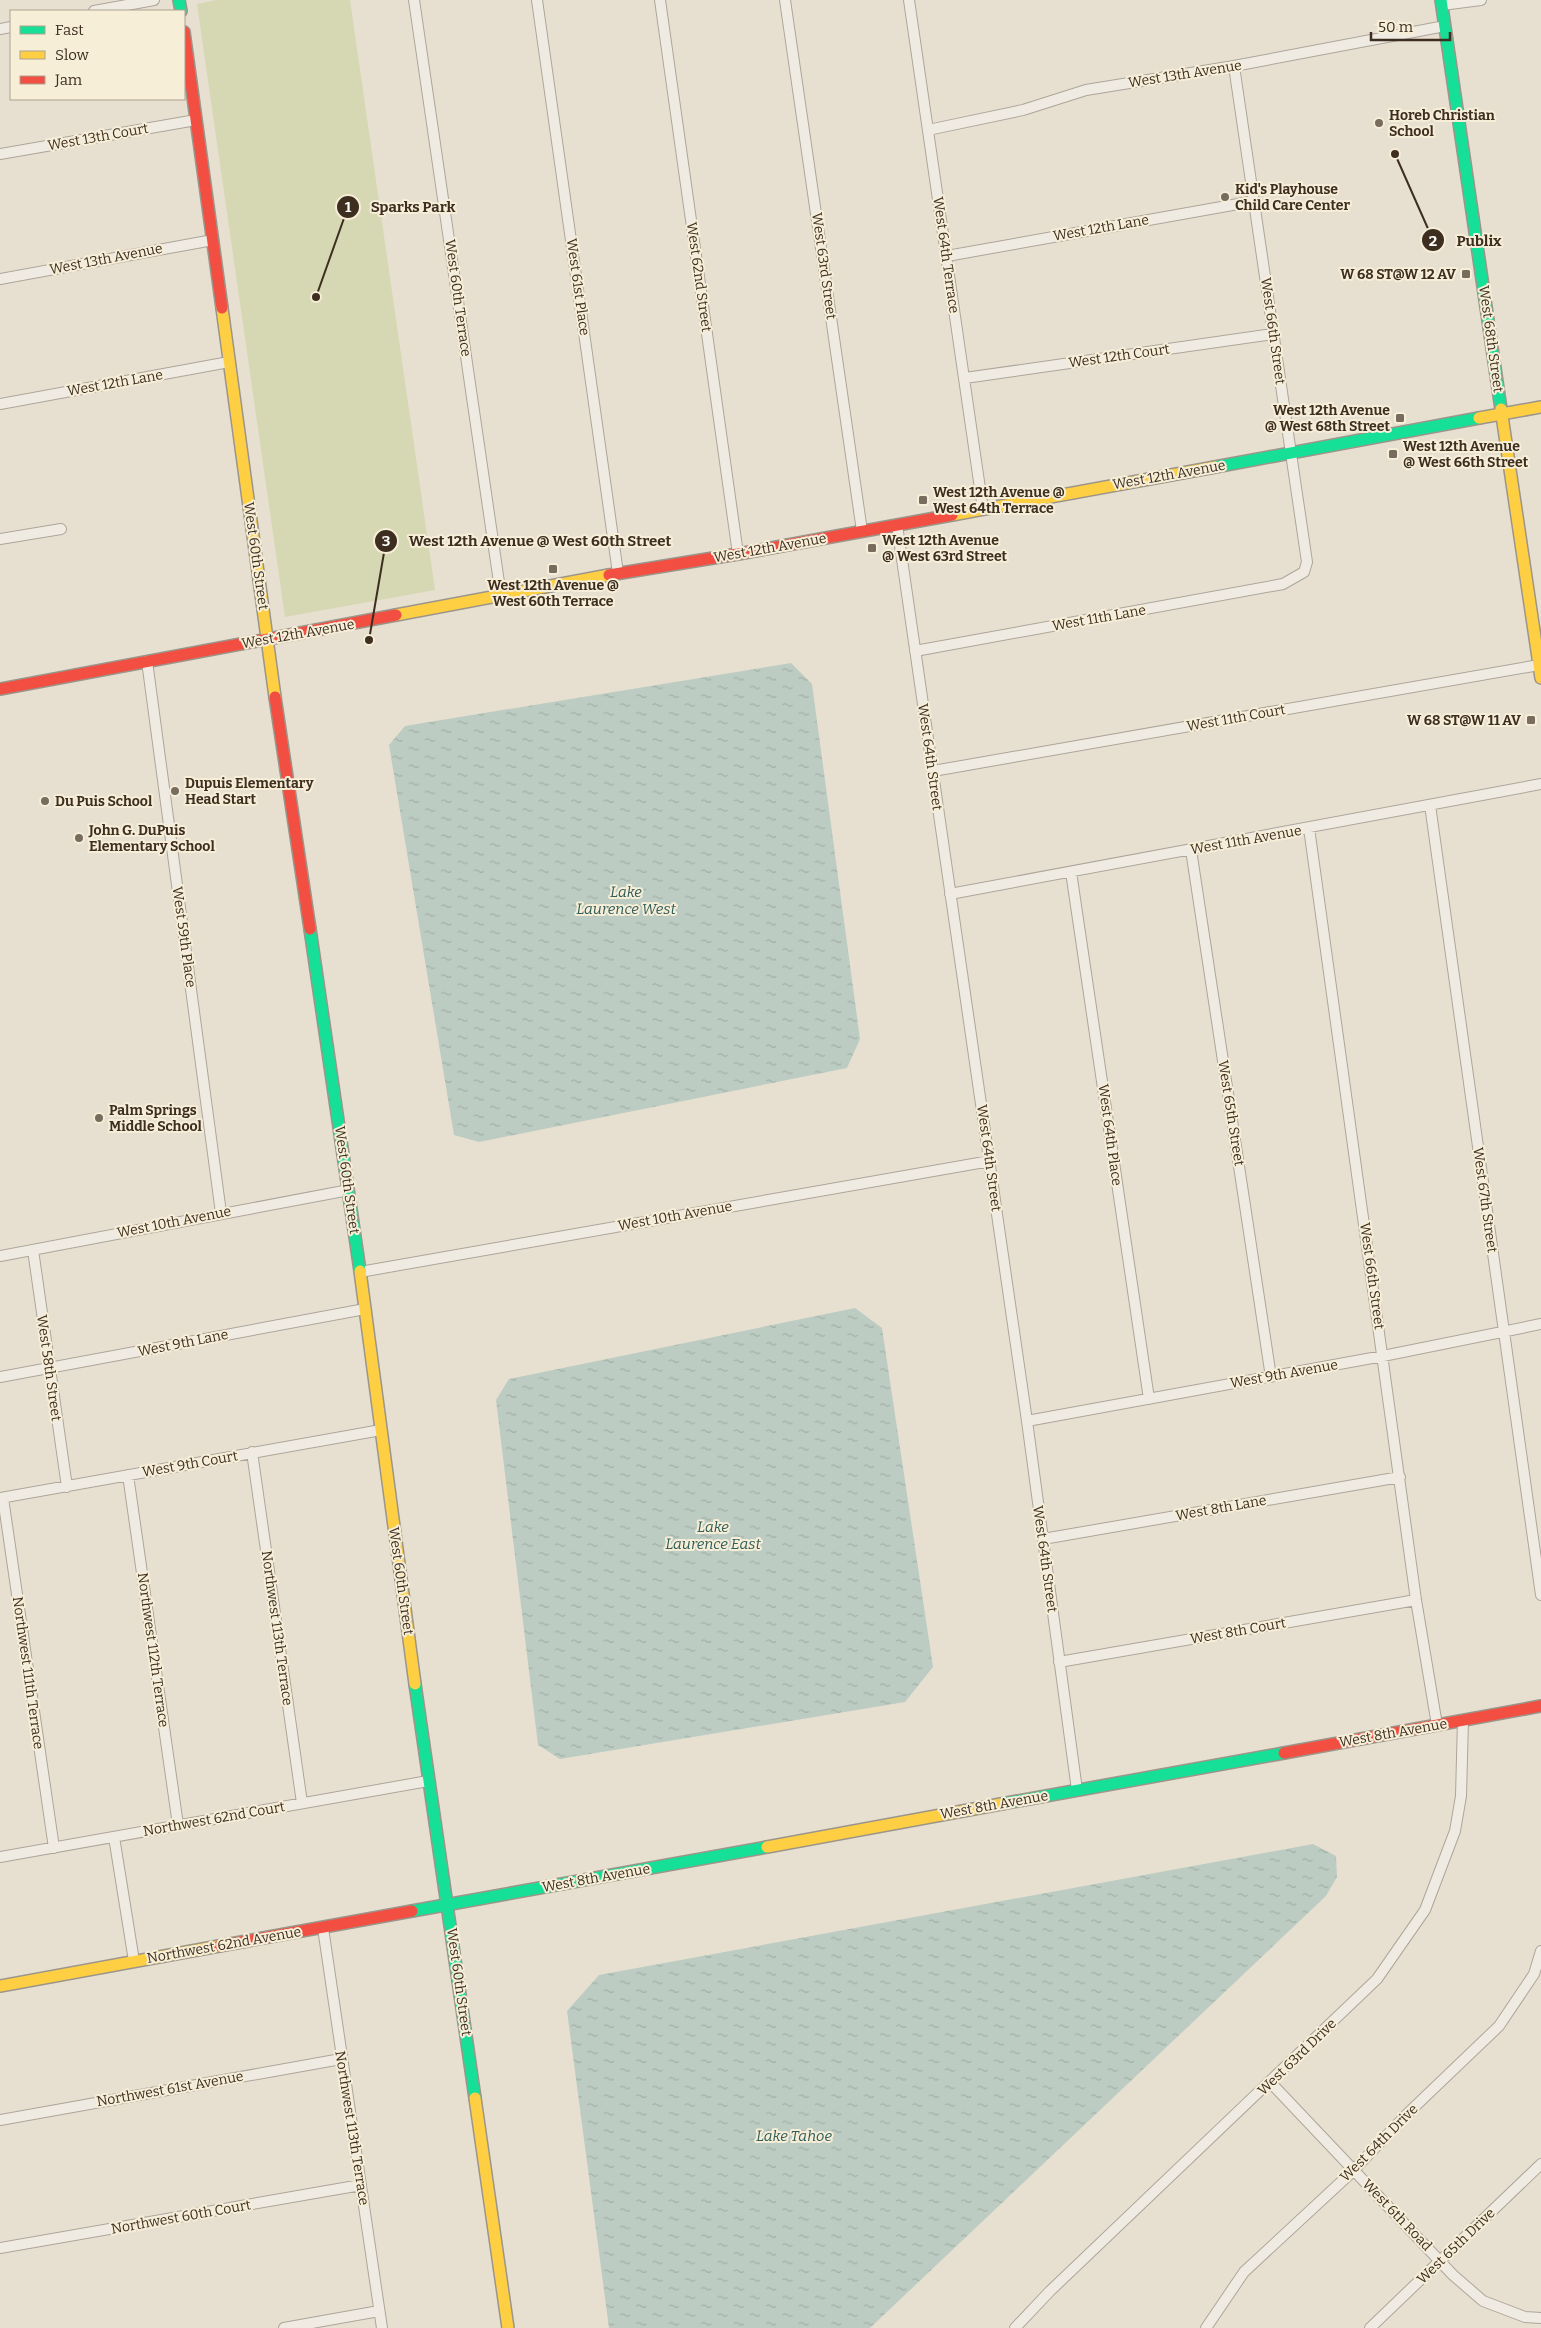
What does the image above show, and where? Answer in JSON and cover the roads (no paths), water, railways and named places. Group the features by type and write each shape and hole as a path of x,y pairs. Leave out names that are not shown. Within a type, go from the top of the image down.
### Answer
{"street":[{"path":"99,10 154,0"},
{"name":"West 60th Terrace","path":"414,0 502,596"},
{"name":"West 61st Place","path":"537,0 618,573"},
{"name":"West 62nd Street","path":"660,0 738,554"},
{"name":"West 63rd Street","path":"785,0 862,531"},
{"name":"West 64th Terrace","path":"909,0 983,509"},
{"path":"1442,3 1481,0"},
{"name":"West 68th Street","path":"1442,3 1541,678"},
{"name":"West 13th Avenue","path":"928,130 1023,110 1086,90 1234,66 1445,26"},
{"name":"West 60th Street","path":"185,39 267,640 349,1190 428,1781 448,1905 508,2328"},
{"name":"West 66th Street","path":"1234,66 1307,562 1304,572 1283,584"},
{"name":"West 13th Court","path":"0,154 196,120"},
{"name":"West 12th Lane","path":"947,256 1255,200"},
{"name":"West 13th Avenue","path":"0,279 213,240"},
{"name":"West 12th Court","path":"965,378 1273,334"},
{"name":"West 12th Lane","path":"0,404 229,362"},
{"name":"West 12th Avenue","path":"0,689 618,573 738,554 1541,407"},
{"name":"West 64th Street","path":"897,525 1027,1421 1077,1790"},
{"path":"0,539 61,529"},
{"name":"West 11th Lane","path":"915,651 1283,584"},
{"name":"West 59th Place","path":"147,661 221,1213"},
{"name":"West 11th Court","path":"932,771 1539,664"},
{"name":"West 11th Avenue","path":"950,894 1541,784"},
{"name":"West 67th Street","path":"1430,805 1541,1594"},
{"name":"West 66th Street","path":"1309,828 1384,1356 1416,1600 1437,1725"},
{"name":"West 65th Street","path":"1191,850 1270,1377"},
{"name":"West 64th Place","path":"1071,872 1149,1399"},
{"name":"West 10th Avenue","path":"360,1272 990,1161"},
{"name":"West 10th Avenue","path":"0,1256 349,1190"},
{"name":"West 58th Street","path":"33,1250 66,1486"},
{"name":"West 9th Lane","path":"0,1377 365,1309"},
{"name":"West 9th Avenue","path":"1027,1421 1384,1356 1541,1324"},
{"name":"West 9th Court","path":"2,1498 380,1430"},
{"name":"Northwest 113th Terrace","path":"252,1452 302,1803"},
{"name":"Northwest 112th Terrace","path":"128,1475 178,1825"},
{"name":"West 8th Lane","path":"1043,1540 1400,1477"},
{"name":"Northwest 111th Terrace","path":"2,1498 54,1848"},
{"name":"West 8th Court","path":"1059,1662 1416,1600"},
{"name":"West 8th Avenue","path":"448,1905 1541,1706"},
{"name":"West 63rd Drive","path":"1015,2328 1050,2291 1271,2083 1377,1979 1425,1910 1455,1831 1461,1796 1463,1720"},
{"name":"Northwest 62nd Court","path":"0,1858 428,1781"},
{"path":"114,1837 134,1961"},
{"name":"Northwest 62nd Avenue","path":"0,1986 448,1905"},
{"name":"Northwest 113th Terrace","path":"323,1928 382,2328"},
{"name":"West 64th Drive","path":"1206,2328 1244,2272 1353,2171 1406,2115 1499,2026 1534,1974 1541,1951"},
{"name":"Northwest 61st Avenue","path":"0,2120 341,2059"},
{"name":"West 6th Road","path":"1271,2083 1453,2275 1483,2301 1525,2317 1541,2318"},
{"name":"West 65th Drive","path":"1370,2328 1541,2164"},
{"name":"Northwest 60th Court","path":"0,2248 361,2185"},
{"path":"284,2328 379,2310"}],"water":[{"name":"Lake Laurence West","path":"791,663 812,684 860,1039 847,1068 479,1142 454,1135 389,745 405,726"},
{"name":"Lake Laurence East","path":"855,1308 882,1328 933,1667 905,1702 560,1759 538,1745 496,1400 509,1379"},
{"name":"Lake Tahoe","path":"1313,1844 1336,1856 1337,1877 1326,1896 870,2328 609,2328 567,2011 599,1975"}],"place":[{"name":"Horeb Christian School","path":"1379,123"},
{"name":"Publix","path":"1395,154"},
{"name":"Kid's Playhouse Child Care Center","path":"1225,197"},
{"name":"W 68 ST@W 12 AV","path":"1466,274"},
{"name":"Sparks Park","path":"316,297"},
{"name":"West 12th Avenue @ West 68th Street","path":"1400,418"},
{"name":"West 12th Avenue @ West 66th Street","path":"1393,454"},
{"name":"West 12th Avenue @ West 64th Terrace","path":"923,500"},
{"name":"West 12th Avenue @ West 63rd Street","path":"872,548"},
{"name":"West 12th Avenue @ West 60th Terrace","path":"553,569"},
{"name":"West 12th Avenue @ West 60th Street","path":"369,640"},
{"name":"W 68 ST@W 11 AV","path":"1531,720"},
{"name":"Dupuis Elementary Head Start","path":"175,791"},
{"name":"Du Puis School","path":"45,801"},
{"name":"John G. DuPuis Elementary School","path":"79,838"},
{"name":"Palm Springs Middle School","path":"99,1118"}]}
